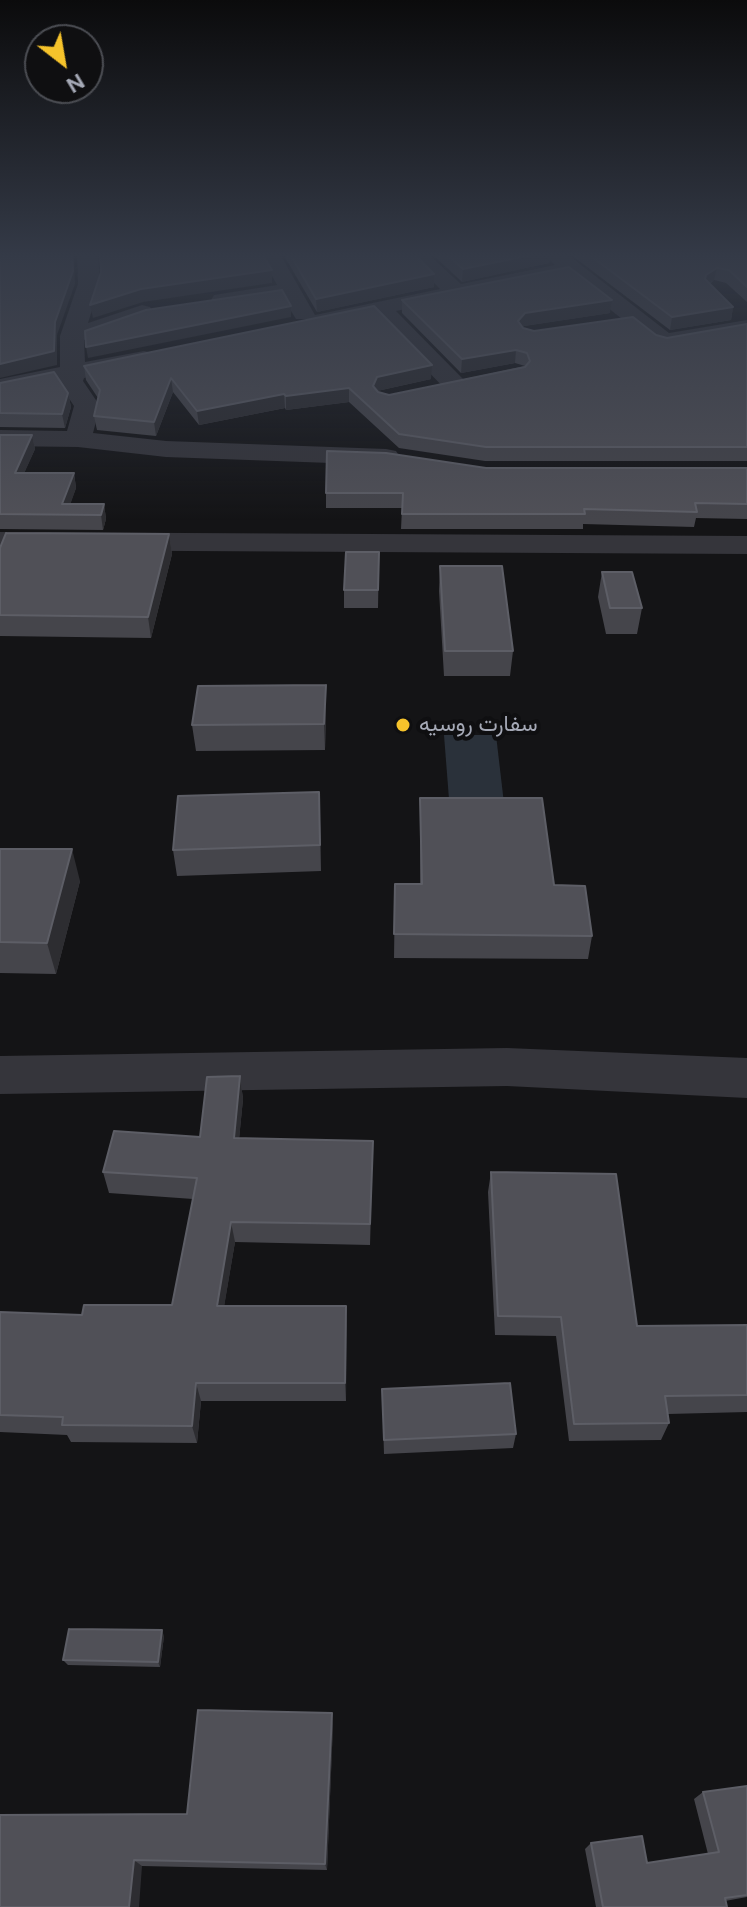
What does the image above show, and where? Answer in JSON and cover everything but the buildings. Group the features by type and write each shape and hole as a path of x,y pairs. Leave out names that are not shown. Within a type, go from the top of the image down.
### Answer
{"street":[{"path":"72,343 73,373 70,381 87,406 78,439"},
{"path":"414,343 455,385"},
{"path":"0,387 166,353"},
{"path":"428,390 484,379"},
{"path":"0,438 78,439 166,449 386,457 414,461"},
{"path":"0,541 747,545"},
{"path":"0,1075 507,1067 747,1078"}],"shaded area":[{"path":"444,735 496,735 505,812 450,812"}],"place":[{"name":"سفارت روسیه","path":"403,725"}]}
